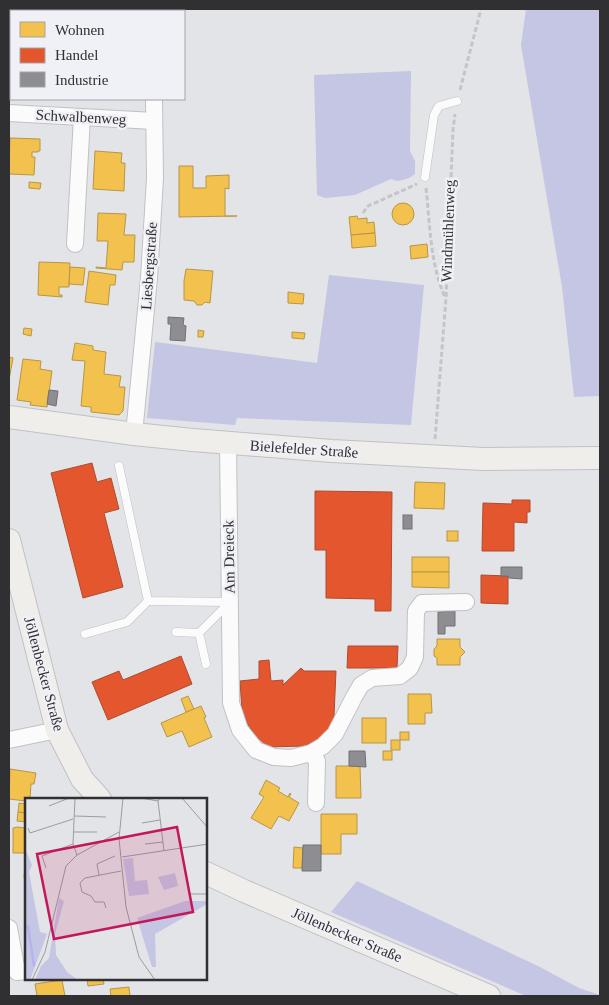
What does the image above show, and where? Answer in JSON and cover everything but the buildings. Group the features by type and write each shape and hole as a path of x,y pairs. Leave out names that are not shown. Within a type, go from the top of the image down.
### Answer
{"main road":[{"name":"Bielefelder Straße","path":"9,417 134,434 228,444 483,459 600,458"},
{"name":"Jöllenbecker Straße","path":"9,540 50,732 82,779 99,798"},
{"name":"Jöllenbecker Straße","path":"208,874 489,996"}],"street":[{"name":"Liesbergstraße","path":"134,434 149,278 155,178 154,100"},
{"name":"Schwalbenweg","path":"9,113 154,120"},
{"path":"75,244 82,117"},
{"name":"Am Dreieck","path":"228,444 231,703 240,730 256,750 274,757 291,758 311,753"},
{"path":"316,803 317,761 311,753 323,746 335,734 361,685 372,678 400,676 410,668 415,658 416,611 422,603 466,602"},
{"path":"9,740 50,732"},
{"path":"9,928 17,972 25,971"}],"lane":[{"path":"425,177 434,115 439,106 457,101"},
{"path":"119,466 148,602"},
{"path":"85,634 127,622 148,602 230,602"},
{"path":"176,632 200,633 230,602"},
{"path":"200,633 206,664"}],"path":[{"name":"Windmühlenweg","path":"434,457 446,298 453,130 457,101 482,9"},
{"path":"363,213 368,206 418,184 425,177"},
{"path":"425,177 432,248 440,286 446,298"}],"shaded area":[{"path":"526,9 600,9 600,396 574,397 562,287 521,45"},
{"path":"411,71 410,151 415,161 415,174 403,180 391,179 355,195 325,198 317,195 314,75"},
{"path":"329,275 424,285 411,425 237,418 235,425 147,418 155,342 317,363"},
{"path":"357,881 538,966 579,988 600,996 526,996 331,912"}]}
